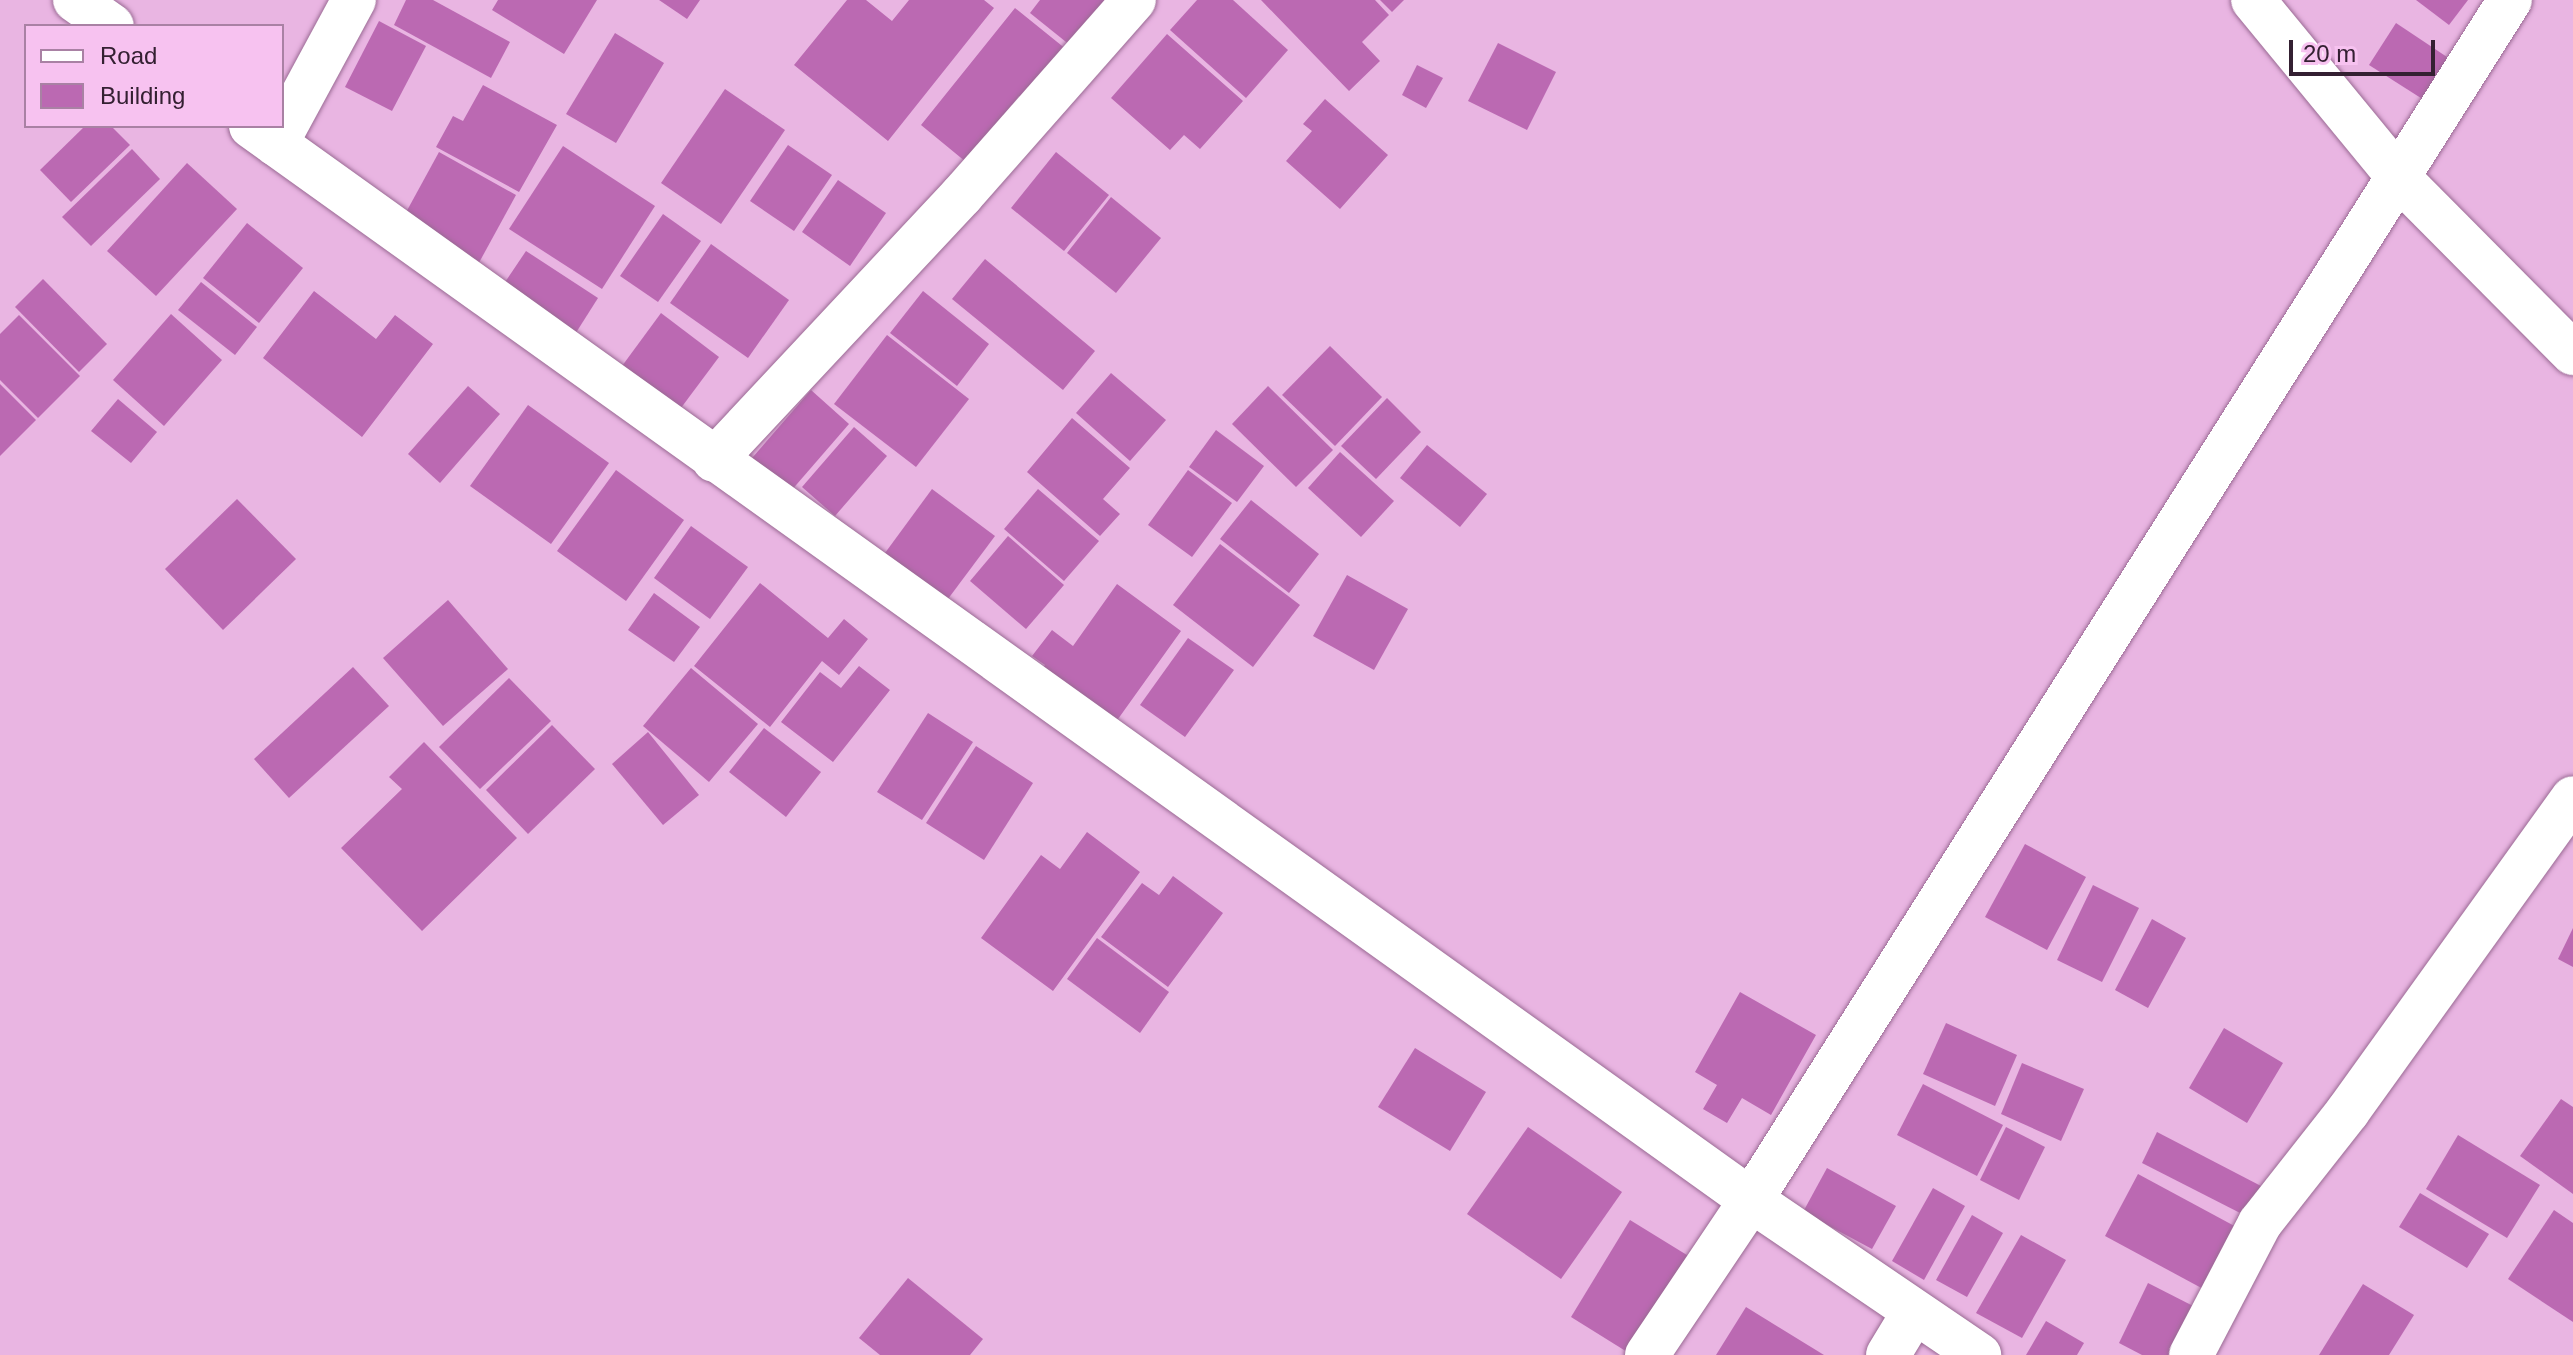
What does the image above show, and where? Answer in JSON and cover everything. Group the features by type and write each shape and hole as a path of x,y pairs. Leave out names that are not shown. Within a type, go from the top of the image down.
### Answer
{"street":[{"path":"75,0 109,24"},
{"path":"284,105 354,0"},
{"path":"714,460 962,195 1134,0"},
{"path":"2253,0 2401,180 2573,353"},
{"path":"1647,1355 1751,1200 2401,180 2510,0"},
{"path":"264,135 1751,1200 1979,1355"},
{"path":"2191,1355 2260,1223 2348,1111 2573,798"},
{"path":"1888,1355 1914,1312"}],"building":[{"path":"406,0 433,0 510,42 491,78 394,25"},
{"path":"498,0 597,0 564,54 492,10"},
{"path":"659,0 700,0 687,19"},
{"path":"847,0 866,0 892,21 909,0 984,0 994,8 888,141 794,65"},
{"path":"1040,0 1124,0 1081,54 1030,13"},
{"path":"1197,0 1233,0 1288,50 1246,98 1170,30"},
{"path":"1261,0 1375,0 1389,15 1362,42 1380,61 1349,91"},
{"path":"1380,0 1404,0 1392,12"},
{"path":"2416,0 2468,0 2449,25"},
{"path":"1015,8 1077,58 1035,110 1019,96 966,162 921,125"},
{"path":"379,21 426,46 392,111 345,87"},
{"path":"2396,23 2450,59 2424,100 2369,65"},
{"path":"615,33 664,63 616,143 566,114"},
{"path":"1167,34 1243,101 1200,149 1184,135 1170,150 1111,98"},
{"path":"1498,43 1556,72 1527,130 1468,101"},
{"path":"1417,65 1443,78 1426,108 1402,95"},
{"path":"483,85 557,125 519,192 436,147 453,116 463,121"},
{"path":"725,89 785,130 721,224 661,183"},
{"path":"1325,99 1388,155 1340,209 1286,161 1312,131 1303,124"},
{"path":"83,128 113,128 130,145 71,202 40,170"},
{"path":"788,145 832,175 794,231 750,201"},
{"path":"563,146 655,206 602,289 509,229"},
{"path":"132,149 160,179 91,246 62,217"},
{"path":"439,152 516,195 475,270 398,227"},
{"path":"1056,152 1109,195 1064,251 1011,208"},
{"path":"187,163 237,209 156,296 107,251"},
{"path":"838,180 886,213 850,266 802,232"},
{"path":"1111,197 1161,238 1116,293 1067,253"},
{"path":"663,214 701,241 658,302 620,276"},
{"path":"247,223 303,268 259,323 203,278"},
{"path":"711,244 789,300 748,358 670,303"},
{"path":"526,251 598,298 572,339 499,291"},
{"path":"985,259 1095,351 1063,390 952,299"},
{"path":"43,279 107,344 79,372 15,307"},
{"path":"201,282 257,327 235,355 178,310"},
{"path":"314,291 376,339 395,315 433,344 362,437 263,358"},
{"path":"923,291 989,344 957,386 890,333"},
{"path":"661,313 719,357 669,424 611,381"},
{"path":"171,314 222,360 164,426 113,380"},
{"path":"19,315 80,376 38,418 0,380 0,334"},
{"path":"887,335 969,399 916,467 834,404"},
{"path":"1330,346 1382,397 1335,446 1282,395"},
{"path":"1111,373 1166,420 1130,461 1076,413"},
{"path":"0,384 36,420 0,456"},
{"path":"468,386 500,414 440,483 408,454"},
{"path":"1268,386 1333,450 1296,487 1232,424"},
{"path":"811,390 849,424 784,499 746,465"},
{"path":"1387,398 1421,432 1376,479 1341,446"},
{"path":"118,399 157,432 131,463 91,431"},
{"path":"528,405 609,463 551,544 470,486"},
{"path":"1072,418 1130,468 1103,499 1120,514 1100,536 1027,472"},
{"path":"854,427 887,456 835,516 802,487"},
{"path":"1216,430 1264,466 1237,502 1189,467"},
{"path":"1427,445 1487,494 1460,527 1400,478"},
{"path":"1340,452 1394,501 1361,537 1308,488"},
{"path":"616,470 684,520 626,601 557,551"},
{"path":"1188,470 1232,503 1192,557 1148,525"},
{"path":"932,489 995,536 936,615 874,568"},
{"path":"1038,489 1099,541 1064,581 1004,529"},
{"path":"237,499 296,559 223,630 165,569"},
{"path":"1251,500 1319,554 1289,593 1220,539"},
{"path":"691,526 748,567 710,619 654,578"},
{"path":"1008,536 1064,585 1026,629 970,581"},
{"path":"1220,544 1300,605 1253,667 1173,605"},
{"path":"1347,575 1408,609 1374,670 1313,636"},
{"path":"760,583 828,638 844,619 868,639 839,675 822,661 770,727 694,666"},
{"path":"1117,584 1181,631 1108,733 1034,679 1045,665 1032,656 1052,630 1073,646"},
{"path":"654,593 700,627 674,662 628,630"},
{"path":"448,600 508,669 443,726 383,658"},
{"path":"1188,638 1234,670 1185,737 1140,705"},
{"path":"859,666 890,690 833,762 781,722 820,672 841,688"},
{"path":"353,667 389,706 289,798 254,759"},
{"path":"691,668 758,724 709,782 643,726"},
{"path":"509,678 551,721 480,789 439,747"},
{"path":"928,713 973,742 922,820 877,792"},
{"path":"552,725 595,769 528,834 486,790"},
{"path":"764,728 821,772 786,817 729,772"},
{"path":"648,732 699,795 663,825 612,764"},
{"path":"424,742 517,838 422,931 341,848 402,789 389,777"},
{"path":"976,746 1033,783 984,860 926,823"},
{"path":"1087,832 1140,872 1053,991 981,938 1041,855 1060,869"},
{"path":"2025,844 2086,877 2047,950 1985,917"},
{"path":"1173,876 1223,913 1168,987 1101,937 1142,883 1159,895"},
{"path":"2093,885 2139,908 2102,982 2057,960"},
{"path":"2152,919 2186,938 2148,1008 2115,990"},
{"path":"2573,928 2573,967 2558,959"},
{"path":"1097,938 1169,992 1140,1033 1067,979"},
{"path":"1740,992 1816,1035 1771,1115 1742,1098 1727,1123 1703,1109 1717,1085 1695,1072"},
{"path":"1946,1023 2017,1055 1995,1106 1923,1074"},
{"path":"2224,1028 2283,1063 2247,1123 2189,1088"},
{"path":"1415,1048 1486,1092 1450,1151 1378,1107"},
{"path":"2022,1063 2084,1089 2061,1141 2001,1114"},
{"path":"1923,1084 2003,1125 1977,1176 1897,1135"},
{"path":"2561,1099 2573,1107 2573,1194 2520,1156"},
{"path":"1528,1127 1622,1192 1561,1279 1467,1214"},
{"path":"2006,1127 2045,1147 2019,1200 1980,1180"},
{"path":"2157,1132 2261,1186 2246,1216 2142,1163"},
{"path":"2458,1135 2540,1185 2507,1238 2426,1189"},
{"path":"1827,1168 1896,1206 1872,1249 1803,1212"},
{"path":"2138,1174 2240,1229 2207,1291 2105,1236"},
{"path":"1933,1188 1965,1206 1924,1280 1892,1261"},
{"path":"2420,1193 2489,1234 2467,1268 2399,1227"},
{"path":"2554,1210 2573,1223 2573,1322 2508,1279"},
{"path":"1972,1215 2003,1233 1967,1297 1936,1280"},
{"path":"1630,1220 1695,1260 1632,1355 1571,1317"},
{"path":"2021,1235 2066,1260 2022,1338 1976,1313"},
{"path":"908,1278 983,1339 970,1355 880,1355 859,1338"},
{"path":"2148,1283 2199,1309 2176,1355 2142,1355 2119,1343"},
{"path":"2363,1284 2414,1315 2389,1355 2319,1355"},
{"path":"1746,1307 1824,1355 1716,1355"},
{"path":"2046,1321 2084,1343 2077,1355 2026,1355"}]}
